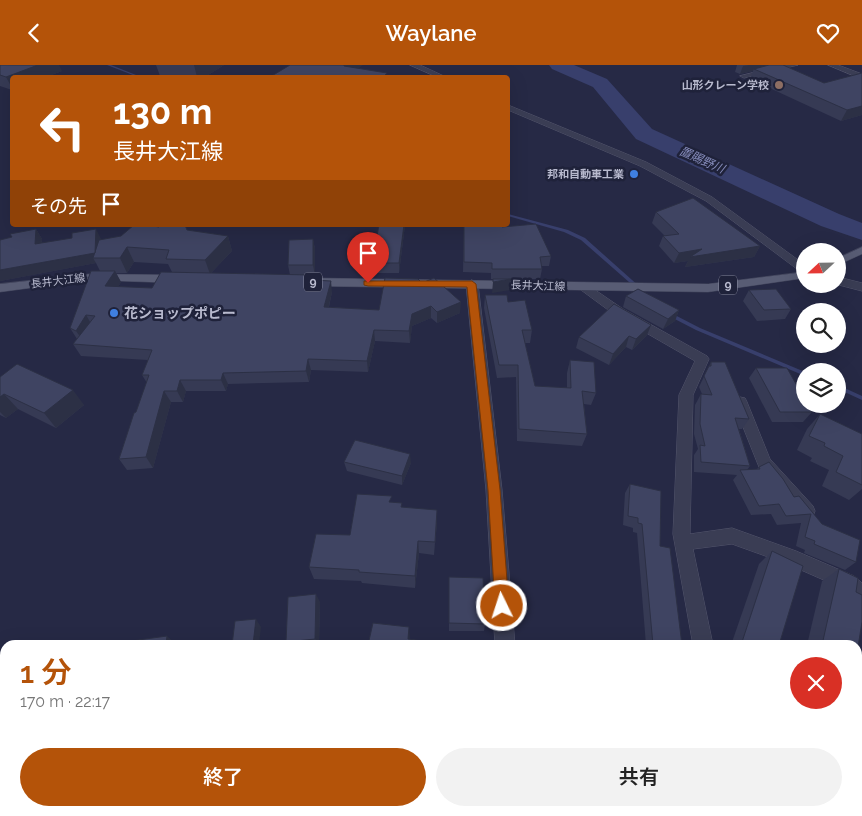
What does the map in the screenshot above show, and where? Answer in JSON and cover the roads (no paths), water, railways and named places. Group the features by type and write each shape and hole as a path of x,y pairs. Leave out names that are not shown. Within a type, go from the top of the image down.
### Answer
{"main road":[{"path":"846,258 859,252"},
{"name":"長井大江線","path":"298,282 708,287 796,276"},
{"name":"長井大江線","path":"0,289 90,277 188,279"}],"street":[{"path":"414,65 437,75"},
{"path":"744,76 794,65"},
{"path":"832,65 862,77"},
{"path":"510,108 643,164 709,199 796,263"},
{"path":"846,283 862,287"},
{"path":"472,284 494,490 505,640"},
{"path":"585,287 619,312 702,359 718,365"},
{"path":"702,359 686,395 681,534 702,640"},
{"path":"734,386 764,463 814,519"},
{"path":"683,543 732,536 790,557 848,582 862,595"}],"waterway":[{"path":"108,65 134,75"},
{"name":"置賜野川","path":"558,65 600,83 644,134 830,220 862,232"},
{"path":"510,216 566,231 583,239 639,288"},
{"path":"669,314 698,329 796,370"},
{"path":"846,391 862,398"}],"place":[{"name":"山形クレーン学校","path":"779,85"},
{"name":"邦和自動車工業","path":"634,174"},
{"name":"花ショップポピー","path":"114,313"}]}
